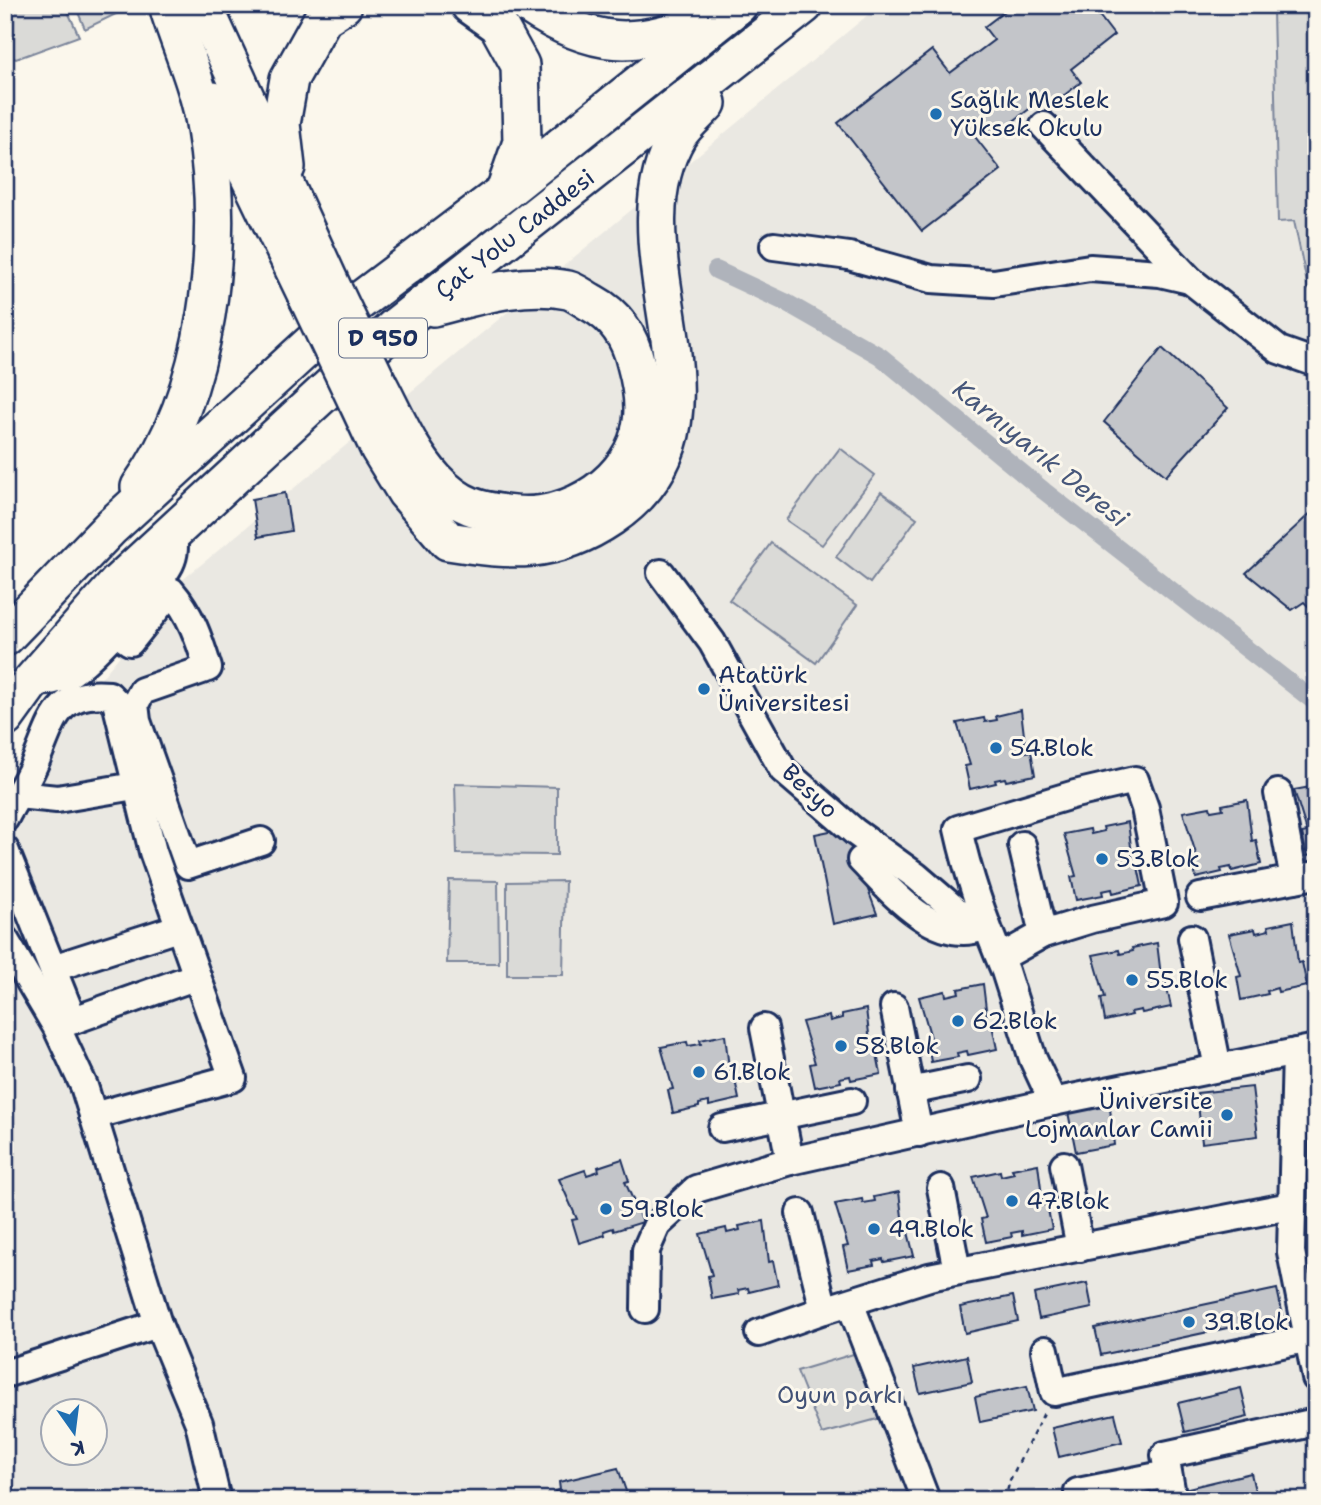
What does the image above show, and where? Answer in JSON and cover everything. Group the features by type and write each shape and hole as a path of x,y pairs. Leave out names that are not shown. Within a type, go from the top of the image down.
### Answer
{"highway":[{"path":"321,295 287,171 281,124 289,79 323,18 343,5"},
{"path":"470,5 498,25 520,65 522,142 504,192"},
{"path":"528,5 557,24 587,36 628,43 674,34 738,5"},
{"name":"Çat Yolu Caddesi","path":"5,637 111,527 349,309 504,192 738,5"},
{"name":"Çat Yolu Caddesi","path":"5,718 31,682 119,582 394,328 762,41 804,5"},
{"path":"180,7 300,222"},
{"path":"180,7 368,393 406,439 433,478 453,497 477,511 535,517 589,501 626,463 642,423 641,383 631,343 609,312 570,290 506,288 418,311"},
{"path":"111,527 149,474 184,401 208,300 215,192 206,125 180,7"},
{"path":"368,393 379,448 406,492 449,541 502,548 553,545 589,532 643,492 672,434 672,335 660,270 657,226 662,177 678,135 762,41"}],"street":[{"path":"1044,126 1190,280 1279,350 1316,363"},
{"path":"774,246 849,256 931,279 994,283 1090,268 1160,273 1190,280"},
{"path":"31,682 53,680 72,673 114,631 170,564 174,547 172,533"},
{"name":"Besyo","path":"661,573 712,642 783,770 855,832 916,876 966,919 986,927"},
{"path":"114,631 130,642 171,591 185,608 196,630 208,668 142,691 135,704 137,721 188,865 261,841"},
{"path":"5,818 58,711 77,698 109,695 116,702 135,786 178,928 233,1078 93,1116"},
{"path":"1000,958 1043,934 1092,919 1164,903 1145,808 1135,780 1075,794 958,829 970,883 1000,958 1033,1059 1053,1102"},
{"path":"18,794 57,799 135,786"},
{"path":"1200,897 1305,877 1278,793"},
{"path":"1022,845 1043,934"},
{"path":"5,850 53,968 65,1023 158,1324 199,1423 217,1500"},
{"path":"861,860 910,912 970,932 986,927"},
{"path":"53,968 178,928"},
{"path":"1192,938 1218,1068"},
{"path":"5,940 65,1023"},
{"path":"65,1023 197,976"},
{"path":"894,1007 919,1133"},
{"path":"764,1028 790,1161"},
{"path":"645,1309 646,1250 657,1225 696,1189 790,1161 1053,1102 1306,1050 1290,1206 1303,1249 1316,1378"},
{"path":"910,1091 968,1079"},
{"path":"722,1128 852,1101"},
{"path":"1064,1165 1080,1248"},
{"path":"941,1188 957,1271"},
{"path":"759,1333 897,1286 957,1271 1290,1206"},
{"path":"800,1213 837,1307 926,1500"},
{"path":"5,1374 158,1324"},
{"path":"1045,1350 1054,1392 1310,1338"},
{"path":"1173,1500 1165,1455 1316,1422"},
{"path":"1078,1492 1168,1474"}],"path":[{"path":"1005,1500 1010,1480 1054,1392"}],"shaded area":[{"name":"Atatürk Üniversitesi","path":"880,5 1316,5 1316,1500 5,1500 5,796 180,582"}],"green space":[{"path":"5,5 65,5 79,36 16,59 5,54"},
{"path":"75,5 117,5 120,12 85,29"},
{"path":"1293,5 1316,5 1316,298 1308,288 1294,221 1278,222 1273,11 1293,13"},
{"path":"840,448 875,475 822,545 786,520"},
{"path":"881,492 917,518 870,583 836,557"},
{"path":"771,543 857,605 816,663 729,600"},
{"path":"455,784 557,787 557,855 457,854"},
{"path":"449,880 498,881 499,963 447,963"},
{"path":"565,881 563,975 507,975 507,882"},
{"name":"Oyun parkı","path":"860,1352 881,1418 822,1434 797,1371"}],"building":[{"name":"Sağlık Meslek Yüksek Okulu","path":"1013,5 1021,5 1028,10 1034,5 1091,5 1114,35 1071,69 1081,82 1052,105 1045,97 994,136 984,123 972,133 1001,170 922,231 838,123 932,50 950,73 994,40 984,27"},
{"path":"1162,348 1228,408 1166,476 1104,422"},
{"path":"285,493 291,531 258,537 252,499"},
{"path":"1316,508 1316,614 1304,602 1292,610 1246,573"},
{"name":"54.Blok","path":"1021,710 1026,752 1031,751 1035,775 1006,781 1005,778 995,780 996,783 970,789 965,766 970,765 957,723 984,718 985,722 997,720 996,716"},
{"path":"1316,786 1316,854 1307,856 1302,833 1307,832 1294,790"},
{"path":"1247,800 1252,841 1256,840 1261,864 1232,871 1231,867 1221,869 1222,872 1196,878 1191,855 1196,854 1183,812 1210,807 1211,811 1223,809 1222,805"},
{"name":"53.Blok","path":"1128,822 1133,863 1137,862 1142,886 1113,893 1112,889 1102,891 1103,895 1076,900 1071,877 1076,876 1064,834 1090,829 1091,834 1104,831 1103,827"},
{"path":"845,828 877,914 833,924 815,834"},
{"path":"1293,921 1298,963 1302,962 1307,986 1278,992 1277,988 1267,991 1268,994 1241,1000 1237,977 1241,976 1229,934 1255,929 1256,933 1269,930 1268,926"},
{"name":"55.Blok","path":"1157,943 1162,984 1166,983 1171,1007 1142,1013 1141,1010 1131,1012 1132,1015 1105,1021 1101,998 1105,997 1093,955 1119,950 1120,954 1133,951 1132,948"},
{"name":"62.Blok","path":"983,984 988,1025 992,1025 997,1049 968,1055 967,1051 957,1053 958,1057 931,1062 927,1039 931,1038 919,997 945,991 946,996 959,993 958,989"},
{"name":"58.Blok","path":"866,1009 871,1050 876,1049 881,1074 851,1080 850,1076 840,1078 841,1082 815,1087 810,1064 815,1063 802,1022 829,1016 830,1021 842,1018 842,1014"},
{"name":"61.Blok","path":"725,1035 730,1076 734,1075 739,1099 709,1106 709,1102 699,1104 699,1107 673,1113 668,1090 673,1089 661,1047 687,1042 688,1046 701,1044 700,1040"},
{"name":"Üniversite Lojmanlar Camii","path":"1252,1087 1258,1136 1202,1143 1197,1093"},
{"path":"1109,1099 1114,1145 1076,1152 1067,1107"},
{"name":"59.Blok","path":"622,1159 629,1181 625,1182 643,1222 614,1231 613,1228 604,1231 605,1235 579,1243 572,1220 577,1219 559,1179 585,1170 587,1175 599,1171 598,1167"},
{"name":"47.Blok","path":"1038,1164 1043,1205 1047,1205 1052,1229 1022,1235 1022,1231 1011,1233 1012,1237 986,1242 981,1219 986,1218 973,1177 1000,1171 1001,1176 1014,1173 1012,1169"},
{"name":"49.Blok","path":"899,1192 904,1233 908,1232 914,1256 884,1262 883,1259 873,1261 874,1265 848,1270 843,1247 848,1246 835,1204 862,1199 863,1203 875,1201 874,1197"},
{"path":"764,1221 769,1262 773,1261 778,1285 749,1292 748,1288 738,1290 739,1294 712,1299 708,1276 712,1275 700,1234 726,1228 727,1233 740,1230 739,1226"},
{"path":"1087,1283 1092,1308 1039,1319 1034,1294"},
{"name":"39.Blok","path":"1277,1289 1283,1316 1101,1355 1095,1328"},
{"path":"1013,1296 1018,1321 965,1333 960,1307"},
{"path":"967,1356 972,1382 920,1393 914,1368"},
{"path":"1027,1386 1033,1411 980,1422 975,1397"},
{"path":"1241,1388 1248,1417 1185,1432 1178,1403"},
{"path":"1115,1414 1122,1442 1059,1457 1052,1428"},
{"path":"618,1468 629,1500 557,1500 555,1491 560,1490 559,1482"},
{"path":"1251,1473 1257,1500 1191,1500 1188,1488"}],"waterway":[{"name":"Karnıyarık Deresi","path":"716,270 787,303 880,356 1044,491 1316,703"}],"place":[{"name":"Sağlık Meslek Yüksek Okulu","path":"936,114"},
{"name":"Atatürk Üniversitesi","path":"704,689"},
{"name":"54.Blok","path":"996,748"},
{"name":"53.Blok","path":"1102,859"},
{"name":"55.Blok","path":"1132,980"},
{"name":"62.Blok","path":"958,1021"},
{"name":"58.Blok","path":"841,1046"},
{"name":"61.Blok","path":"699,1072"},
{"name":"Üniversite Lojmanlar Camii","path":"1227,1115"},
{"name":"47.Blok","path":"1012,1201"},
{"name":"59.Blok","path":"606,1209"},
{"name":"49.Blok","path":"874,1229"},
{"name":"39.Blok","path":"1189,1322"}]}
